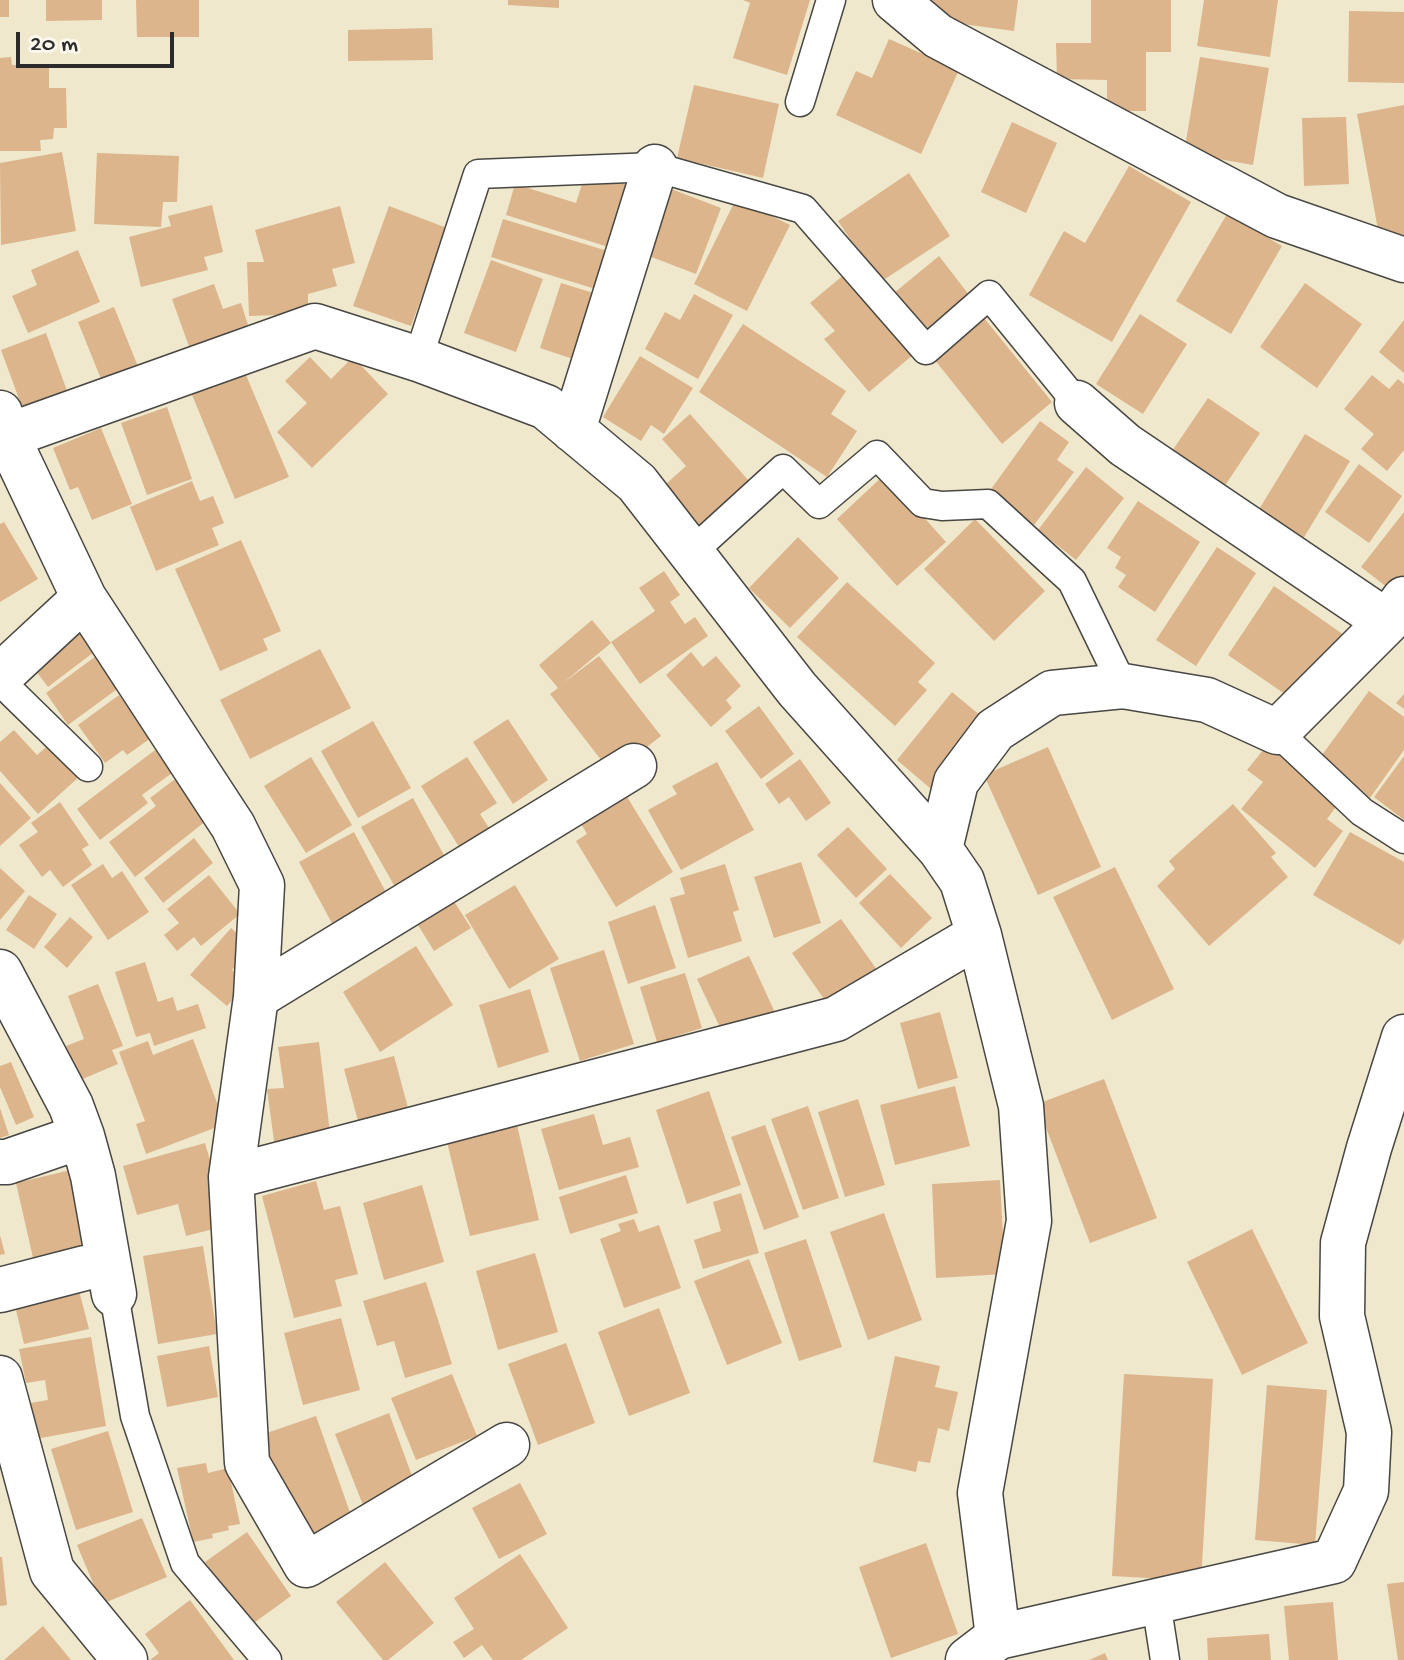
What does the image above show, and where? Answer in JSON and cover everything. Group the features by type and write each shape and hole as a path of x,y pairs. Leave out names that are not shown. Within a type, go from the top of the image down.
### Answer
{"street":[{"path":"895,0 938,36 1277,216 1404,260"},
{"path":"573,430 655,167"},
{"path":"507,1445 306,1565 247,1463 231,1177 256,997 262,885 233,826 84,598 3,425 315,326 418,359 546,407 637,483 797,689 940,849 962,881 979,935 1021,1106 1029,1221 980,1493 983,1648 1156,1602 1334,1561 1366,1491 1369,1432 1342,1316 1343,1243 1404,1037"},
{"path":"940,849 956,782 995,730 1052,693 1123,686 1207,700 1277,732 1395,610 1125,445 1077,403"},
{"path":"0,679 84,598"},
{"path":"256,997 634,766"},
{"path":"231,1177 836,1019 979,935"},
{"path":"0,972 71,1106 82,1136 93,1176 100,1281 0,1290"},
{"path":"0,1162 82,1136"},
{"path":"0,1378 52,1571 125,1660"}],"lane":[{"path":"800,102 831,0"},
{"path":"418,359 478,174 655,167 803,209 926,350 989,295 1077,403"},
{"path":"692,552 783,469 819,504 877,455 923,503 942,506 988,504 1072,581 1123,686"},
{"path":"0,679 88,767"},
{"path":"1277,732 1362,812 1404,839"},
{"path":"100,1281 135,1416 185,1563 267,1660"},
{"path":"1156,1602 1165,1660"}],"building":[{"path":"0,0 9,0 9,17 0,17"},
{"path":"46,0 102,0 102,20 46,21"},
{"path":"136,0 199,0 199,37 137,37"},
{"path":"508,0 559,0 559,8 508,5"},
{"path":"743,0 810,0 787,75 733,58 750,3"},
{"path":"922,0 1018,0 1014,31 948,22 949,14 920,11"},
{"path":"1091,0 1171,0 1171,52 1146,52 1146,111 1107,111 1107,80 1057,79 1056,43 1091,43"},
{"path":"1204,0 1278,0 1270,57 1197,46"},
{"path":"1349,11 1404,12 1404,83 1348,82"},
{"path":"432,28 433,60 348,61 348,30"},
{"path":"889,39 959,70 921,154 836,115 856,71 872,78"},
{"path":"11,57 12,65 49,64 49,88 66,88 67,128 54,128 53,139 40,140 41,151 0,151 0,58"},
{"path":"1200,57 1269,68 1253,165 1184,153"},
{"path":"694,85 779,104 763,178 677,158"},
{"path":"1404,105 1404,236 1380,241 1357,114"},
{"path":"1346,117 1349,184 1304,186 1302,118"},
{"path":"1012,122 1057,143 1026,213 981,192"},
{"path":"62,152 76,231 1,245 0,163"},
{"path":"97,153 179,156 177,202 163,202 161,227 94,224"},
{"path":"1129,166 1191,202 1112,342 1029,295 1064,231 1085,243"},
{"path":"586,172 634,187 615,249 506,215 515,184 576,203"},
{"path":"909,173 950,236 879,283 838,221"},
{"path":"666,187 721,208 696,274 641,253"},
{"path":"736,199 790,225 747,311 694,284"},
{"path":"212,205 223,252 204,257 208,270 141,287 129,237 171,226 168,216"},
{"path":"340,206 355,263 332,269 337,286 308,294 308,314 249,316 247,262 264,262 255,230"},
{"path":"389,206 447,228 411,326 353,306"},
{"path":"1227,214 1282,246 1231,334 1176,301"},
{"path":"503,219 614,253 602,291 491,257"},
{"path":"78,250 100,302 28,333 12,296 37,285 31,270"},
{"path":"939,256 973,300 930,336 894,293"},
{"path":"491,260 543,279 516,352 464,333"},
{"path":"846,273 914,354 869,392 824,339 835,331 810,303"},
{"path":"561,283 603,296 582,362 540,348"},
{"path":"1305,283 1362,324 1317,388 1260,347"},
{"path":"214,284 223,309 241,303 248,325 231,331 233,337 191,352 172,299"},
{"path":"694,294 733,315 698,379 645,349 665,312 680,320"},
{"path":"114,307 141,374 105,389 78,322"},
{"path":"980,313 1052,402 1002,444 930,354"},
{"path":"1140,314 1187,344 1143,414 1096,384"},
{"path":"1404,320 1404,373 1379,352"},
{"path":"743,324 846,391 831,414 857,431 827,477 699,392"},
{"path":"46,333 70,399 25,415 1,350"},
{"path":"640,356 693,388 664,434 651,425 641,441 603,417"},
{"path":"310,357 331,379 353,357 388,394 312,468 277,432 307,403 285,381"},
{"path":"243,368 289,477 235,499 190,390"},
{"path":"1372,375 1389,389 1398,379 1404,384 1404,450 1387,471 1361,449 1374,434 1344,409"},
{"path":"1208,398 1260,433 1222,490 1170,454"},
{"path":"167,407 192,479 147,495 121,423"},
{"path":"690,414 749,481 692,533 657,492 686,466 662,439"},
{"path":"1040,421 1069,442 1057,460 1074,472 1034,525 989,492"},
{"path":"101,428 132,504 92,520 78,487 70,490 53,448"},
{"path":"1305,434 1350,461 1303,539 1258,511"},
{"path":"1359,464 1402,496 1369,543 1325,512"},
{"path":"1086,467 1124,498 1076,560 1038,530"},
{"path":"885,474 946,542 897,586 837,519"},
{"path":"192,481 200,501 213,496 224,523 212,528 219,545 156,571 130,507"},
{"path":"1138,501 1200,542 1155,612 1118,587 1126,575 1115,568 1121,557 1107,548"},
{"path":"1404,512 1404,585 1397,595 1361,567"},
{"path":"975,519 1045,591 994,641 924,569"},
{"path":"4,522 38,579 0,602 0,524"},
{"path":"798,537 839,578 790,628 749,588"},
{"path":"241,540 281,631 263,639 268,650 220,671 175,569"},
{"path":"1217,547 1256,573 1196,666 1156,640"},
{"path":"664,571 680,595 670,602 685,624 695,617 708,636 640,684 611,642 655,611 639,588"},
{"path":"847,582 935,663 918,682 927,690 895,726 797,637"},
{"path":"1274,586 1344,635 1298,703 1228,655"},
{"path":"592,620 611,643 563,683 599,656 661,736 612,774 550,694 558,688 539,665"},
{"path":"84,629 98,649 48,687 33,667"},
{"path":"320,649 351,708 250,759 220,700"},
{"path":"691,652 703,667 716,656 741,686 726,700 732,708 711,727 666,675"},
{"path":"96,656 120,687 68,725 46,693"},
{"path":"1369,691 1404,717 1404,750 1370,798 1319,759"},
{"path":"952,692 987,721 931,789 897,760"},
{"path":"1404,694 1404,709 1396,703"},
{"path":"119,695 151,738 127,755 123,750 105,763 78,725"},
{"path":"759,706 794,754 761,779 725,731"},
{"path":"508,719 548,780 513,804 473,742"},
{"path":"373,721 411,788 358,818 321,751"},
{"path":"14,730 37,755 52,742 81,775 38,814 0,771 0,742"},
{"path":"1271,740 1343,797 1327,819 1343,831 1315,868 1241,809 1263,782 1247,770"},
{"path":"1048,747 1101,867 1038,895 984,775"},
{"path":"155,750 172,773 142,795 148,803 100,840 77,809"},
{"path":"1404,756 1404,820 1374,797"},
{"path":"311,757 352,825 306,853 264,786"},
{"path":"467,757 497,803 480,814 491,831 461,850 421,786"},
{"path":"800,759 831,803 806,821 789,797 779,804 765,784"},
{"path":"717,762 754,830 681,870 648,810 677,794 672,786"},
{"path":"179,776 211,817 135,877 109,842 156,806 150,798"},
{"path":"0,783 31,818 0,846"},
{"path":"621,787 673,872 616,907 576,841 587,834 576,815"},
{"path":"413,798 446,859 395,887 361,827"},
{"path":"60,802 89,845 82,849 92,865 63,887 50,870 42,877 19,845 38,832 31,823"},
{"path":"1233,804 1276,853 1271,857 1288,877 1209,946 1157,886 1175,869 1169,861"},
{"path":"848,827 887,869 856,898 817,855"},
{"path":"354,832 389,898 334,927 299,862"},
{"path":"1350,832 1404,862 1404,938 1400,945 1313,895"},
{"path":"194,838 213,863 163,903 144,878"},
{"path":"801,862 821,923 774,938 754,877"},
{"path":"103,864 112,878 122,871 149,912 108,940 71,885"},
{"path":"725,864 739,910 733,912 742,941 688,958 670,898 685,894 680,878"},
{"path":"1115,867 1174,989 1112,1020 1053,897"},
{"path":"0,868 25,891 0,920"},
{"path":"890,874 932,918 901,948 859,903"},
{"path":"209,875 240,914 201,946 194,937 177,951 164,935 179,923 167,909"},
{"path":"515,885 559,959 509,989 465,915"},
{"path":"29,895 57,914 34,949 6,930"},
{"path":"450,895 471,928 434,951 413,917"},
{"path":"655,905 676,968 628,984 608,922"},
{"path":"70,917 93,937 67,968 44,947"},
{"path":"841,919 882,977 833,1012 792,953"},
{"path":"231,928 252,947 232,970 247,983 227,1006 190,975"},
{"path":"416,946 453,1005 380,1052 343,992"},
{"path":"604,950 634,1044 580,1061 550,968"},
{"path":"749,956 777,1017 726,1040 697,979"},
{"path":"145,962 158,1002 173,997 177,1011 198,1004 206,1028 154,1046 150,1033 136,1037 115,972"},
{"path":"685,973 702,1028 657,1042 640,987"},
{"path":"98,984 123,1046 112,1050 118,1064 80,1080 66,1046 84,1039 68,996"},
{"path":"530,989 549,1052 498,1068 479,1005"},
{"path":"940,1012 958,1078 918,1089 900,1023"},
{"path":"193,1039 225,1124 146,1154 136,1124 145,1121 119,1052 148,1041 153,1055"},
{"path":"319,1042 331,1141 275,1148 267,1089 284,1088 278,1047"},
{"path":"394,1056 411,1119 361,1132 344,1069"},
{"path":"11,1062 34,1117 16,1125 0,1087 0,1066"},
{"path":"1104,1079 1157,1218 1090,1243 1037,1104"},
{"path":"955,1086 970,1146 895,1165 880,1105"},
{"path":"709,1091 741,1185 687,1204 656,1110"},
{"path":"858,1099 885,1185 845,1197 818,1112"},
{"path":"808,1106 839,1198 803,1210 771,1119"},
{"path":"0,1108 9,1135 0,1138"},
{"path":"594,1114 603,1145 630,1137 639,1167 559,1190 541,1129"},
{"path":"517,1125 539,1220 470,1236 447,1142"},
{"path":"765,1125 799,1217 764,1230 731,1137"},
{"path":"205,1143 229,1225 186,1236 178,1204 137,1215 123,1166"},
{"path":"75,1169 95,1256 36,1271 16,1183"},
{"path":"626,1175 638,1213 570,1234 559,1197"},
{"path":"1000,1180 1005,1274 936,1278 932,1184"},
{"path":"316,1181 324,1210 340,1206 358,1274 335,1280 342,1306 294,1318 262,1196"},
{"path":"422,1185 444,1262 384,1280 363,1203"},
{"path":"741,1193 759,1253 703,1269 694,1240 721,1231 713,1202"},
{"path":"884,1213 922,1320 868,1340 830,1232"},
{"path":"634,1219 639,1232 659,1225 681,1288 624,1308 600,1239 621,1231 618,1224"},
{"path":"1252,1229 1308,1343 1242,1375 1187,1262"},
{"path":"0,1235 5,1254 0,1255"},
{"path":"806,1239 842,1347 799,1361 764,1253"},
{"path":"203,1246 217,1334 158,1344 143,1256"},
{"path":"535,1253 558,1332 498,1350 476,1271"},
{"path":"749,1259 782,1343 727,1365 694,1281"},
{"path":"76,1279 89,1329 24,1344 12,1293"},
{"path":"426,1282 452,1364 405,1378 394,1341 377,1346 363,1301"},
{"path":"659,1308 690,1393 629,1416 598,1332"},
{"path":"341,1318 360,1390 303,1405 284,1333"},
{"path":"91,1337 106,1426 30,1440 24,1404 48,1400 45,1380 26,1383 19,1349"},
{"path":"566,1343 595,1423 538,1445 508,1364"},
{"path":"209,1346 218,1397 167,1407 157,1356"},
{"path":"895,1356 940,1366 935,1387 958,1392 949,1431 938,1428 930,1463 918,1461 916,1472 873,1462"},
{"path":"452,1374 477,1436 416,1460 391,1398"},
{"path":"1124,1374 1213,1379 1201,1581 1112,1576"},
{"path":"1267,1385 1327,1390 1315,1545 1255,1540"},
{"path":"389,1413 415,1484 363,1505 335,1434"},
{"path":"316,1416 353,1521 307,1538 285,1504 261,1435"},
{"path":"108,1431 133,1512 76,1530 51,1449"},
{"path":"206,1463 208,1473 228,1468 240,1524 212,1534 213,1538 193,1542 177,1468"},
{"path":"520,1483 547,1534 499,1559 472,1508"},
{"path":"142,1518 167,1577 102,1604 77,1545"},
{"path":"247,1532 291,1596 251,1625 205,1562"},
{"path":"926,1543 958,1634 891,1658 859,1567"},
{"path":"520,1554 568,1628 521,1660 493,1660 482,1645 464,1658 453,1642 474,1629 454,1598"},
{"path":"0,1557 7,1605 0,1606"},
{"path":"385,1562 434,1623 388,1660 383,1660 336,1602"},
{"path":"1404,1582 1404,1660 1398,1660 1387,1584"},
{"path":"190,1600 234,1660 150,1660 159,1653 145,1634"},
{"path":"1333,1602 1338,1660 1289,1660 1284,1606"},
{"path":"43,1626 71,1660 4,1660"},
{"path":"1269,1634 1271,1660 1208,1660 1207,1638"},
{"path":"1105,1653 1108,1660 1089,1660"}]}
